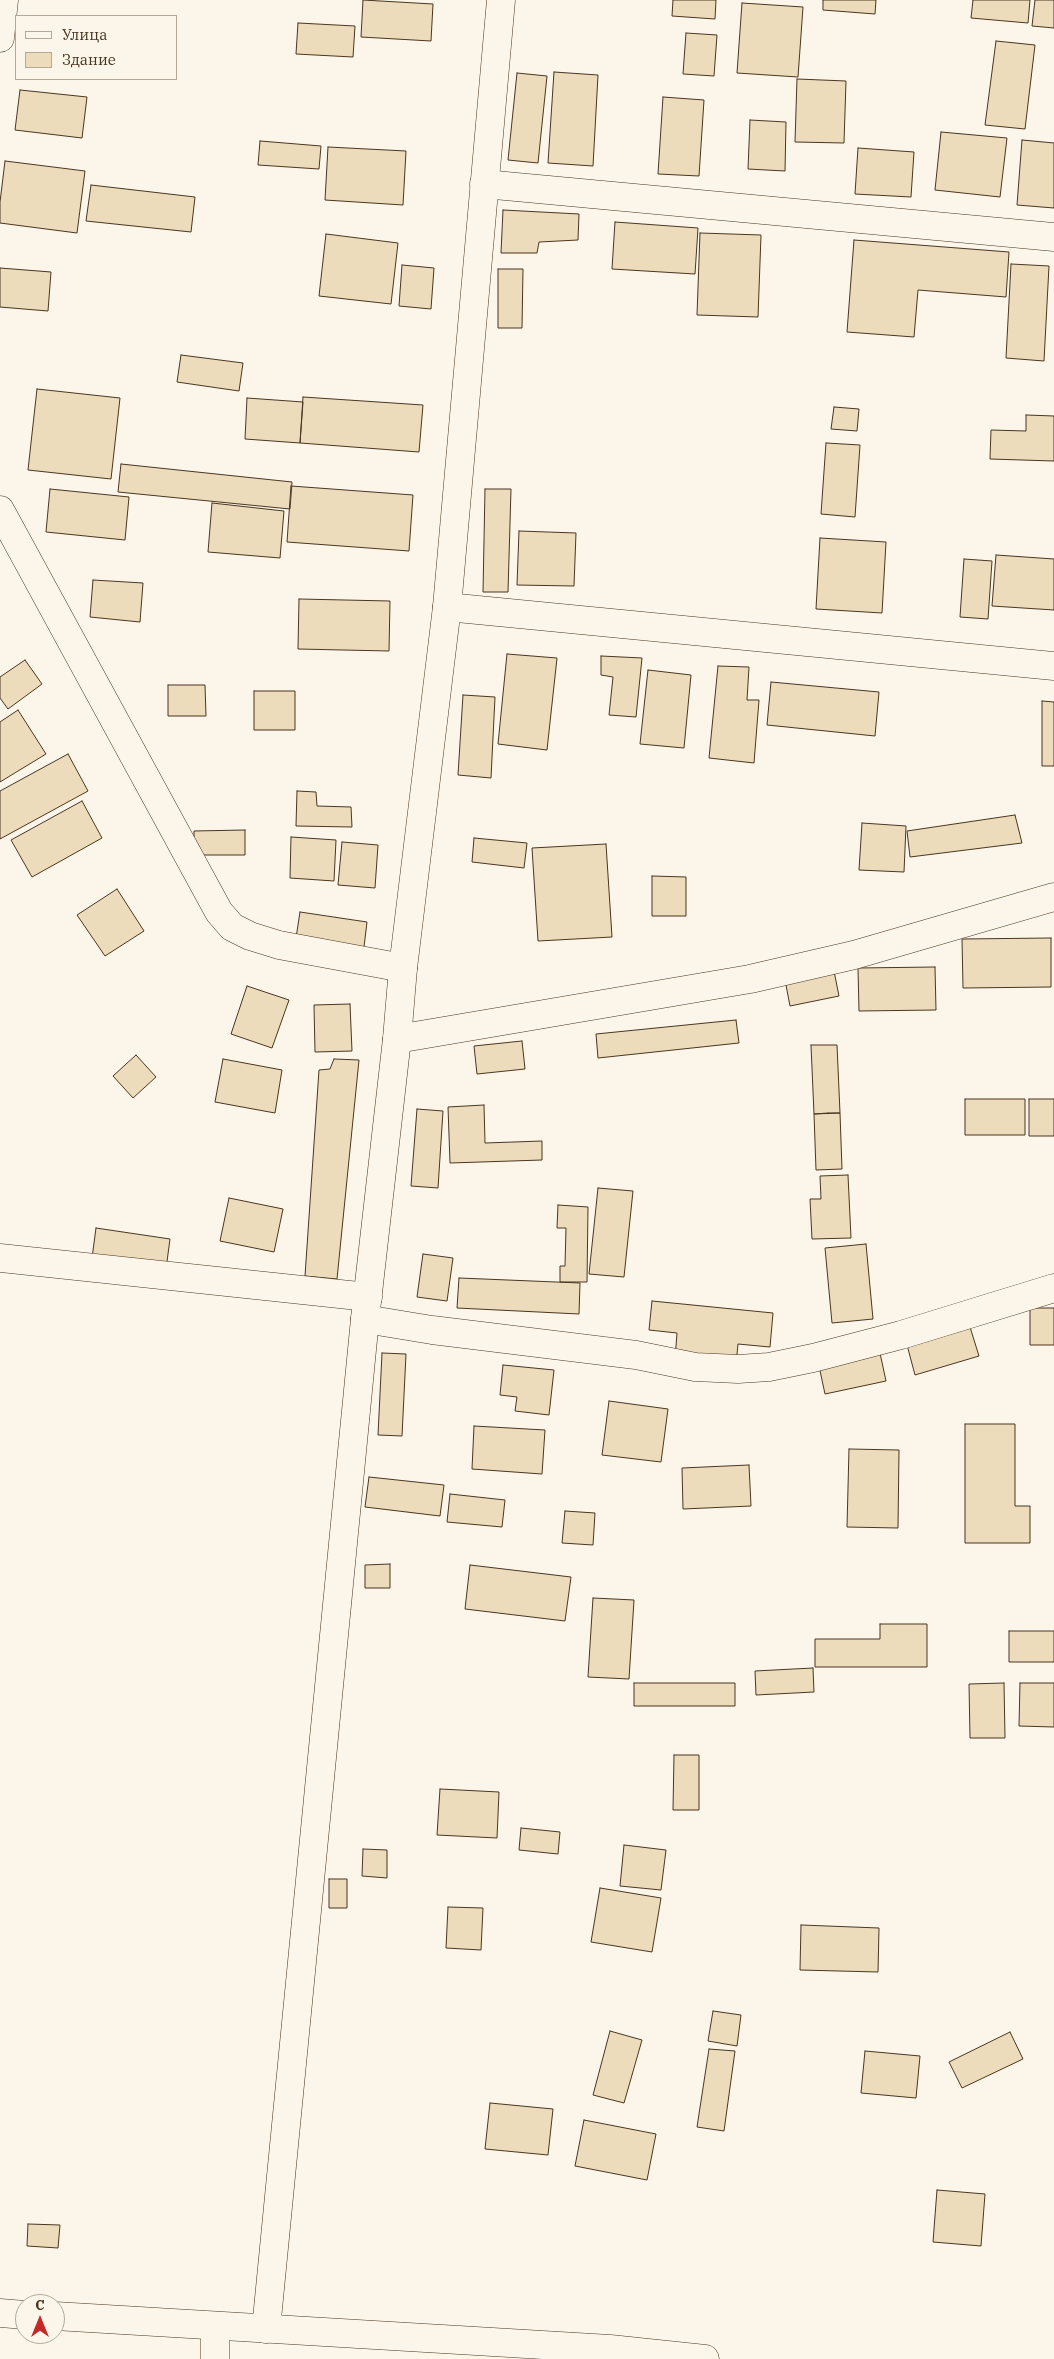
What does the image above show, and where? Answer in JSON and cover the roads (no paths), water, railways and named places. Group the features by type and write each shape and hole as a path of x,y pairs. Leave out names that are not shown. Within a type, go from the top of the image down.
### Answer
{"street":[{"path":"0,38 4,0"},
{"path":"266,2328 367,1308 397,1039 403,968 447,607 500,0"},
{"path":"484,184 1054,237"},
{"path":"0,510 219,912 232,927 250,936 279,945 403,968"},
{"path":"447,607 1054,666"},
{"path":"397,1039 750,979 854,955 1054,897"},
{"path":"0,1258 367,1308 432,1330 636,1355 695,1367 738,1369 769,1367 813,1358 901,1335 1054,1288"},
{"path":"0,2313 15,2314"},
{"path":"65,2317 610,2349 705,2359"},
{"path":"215,2326 215,2359"}]}
